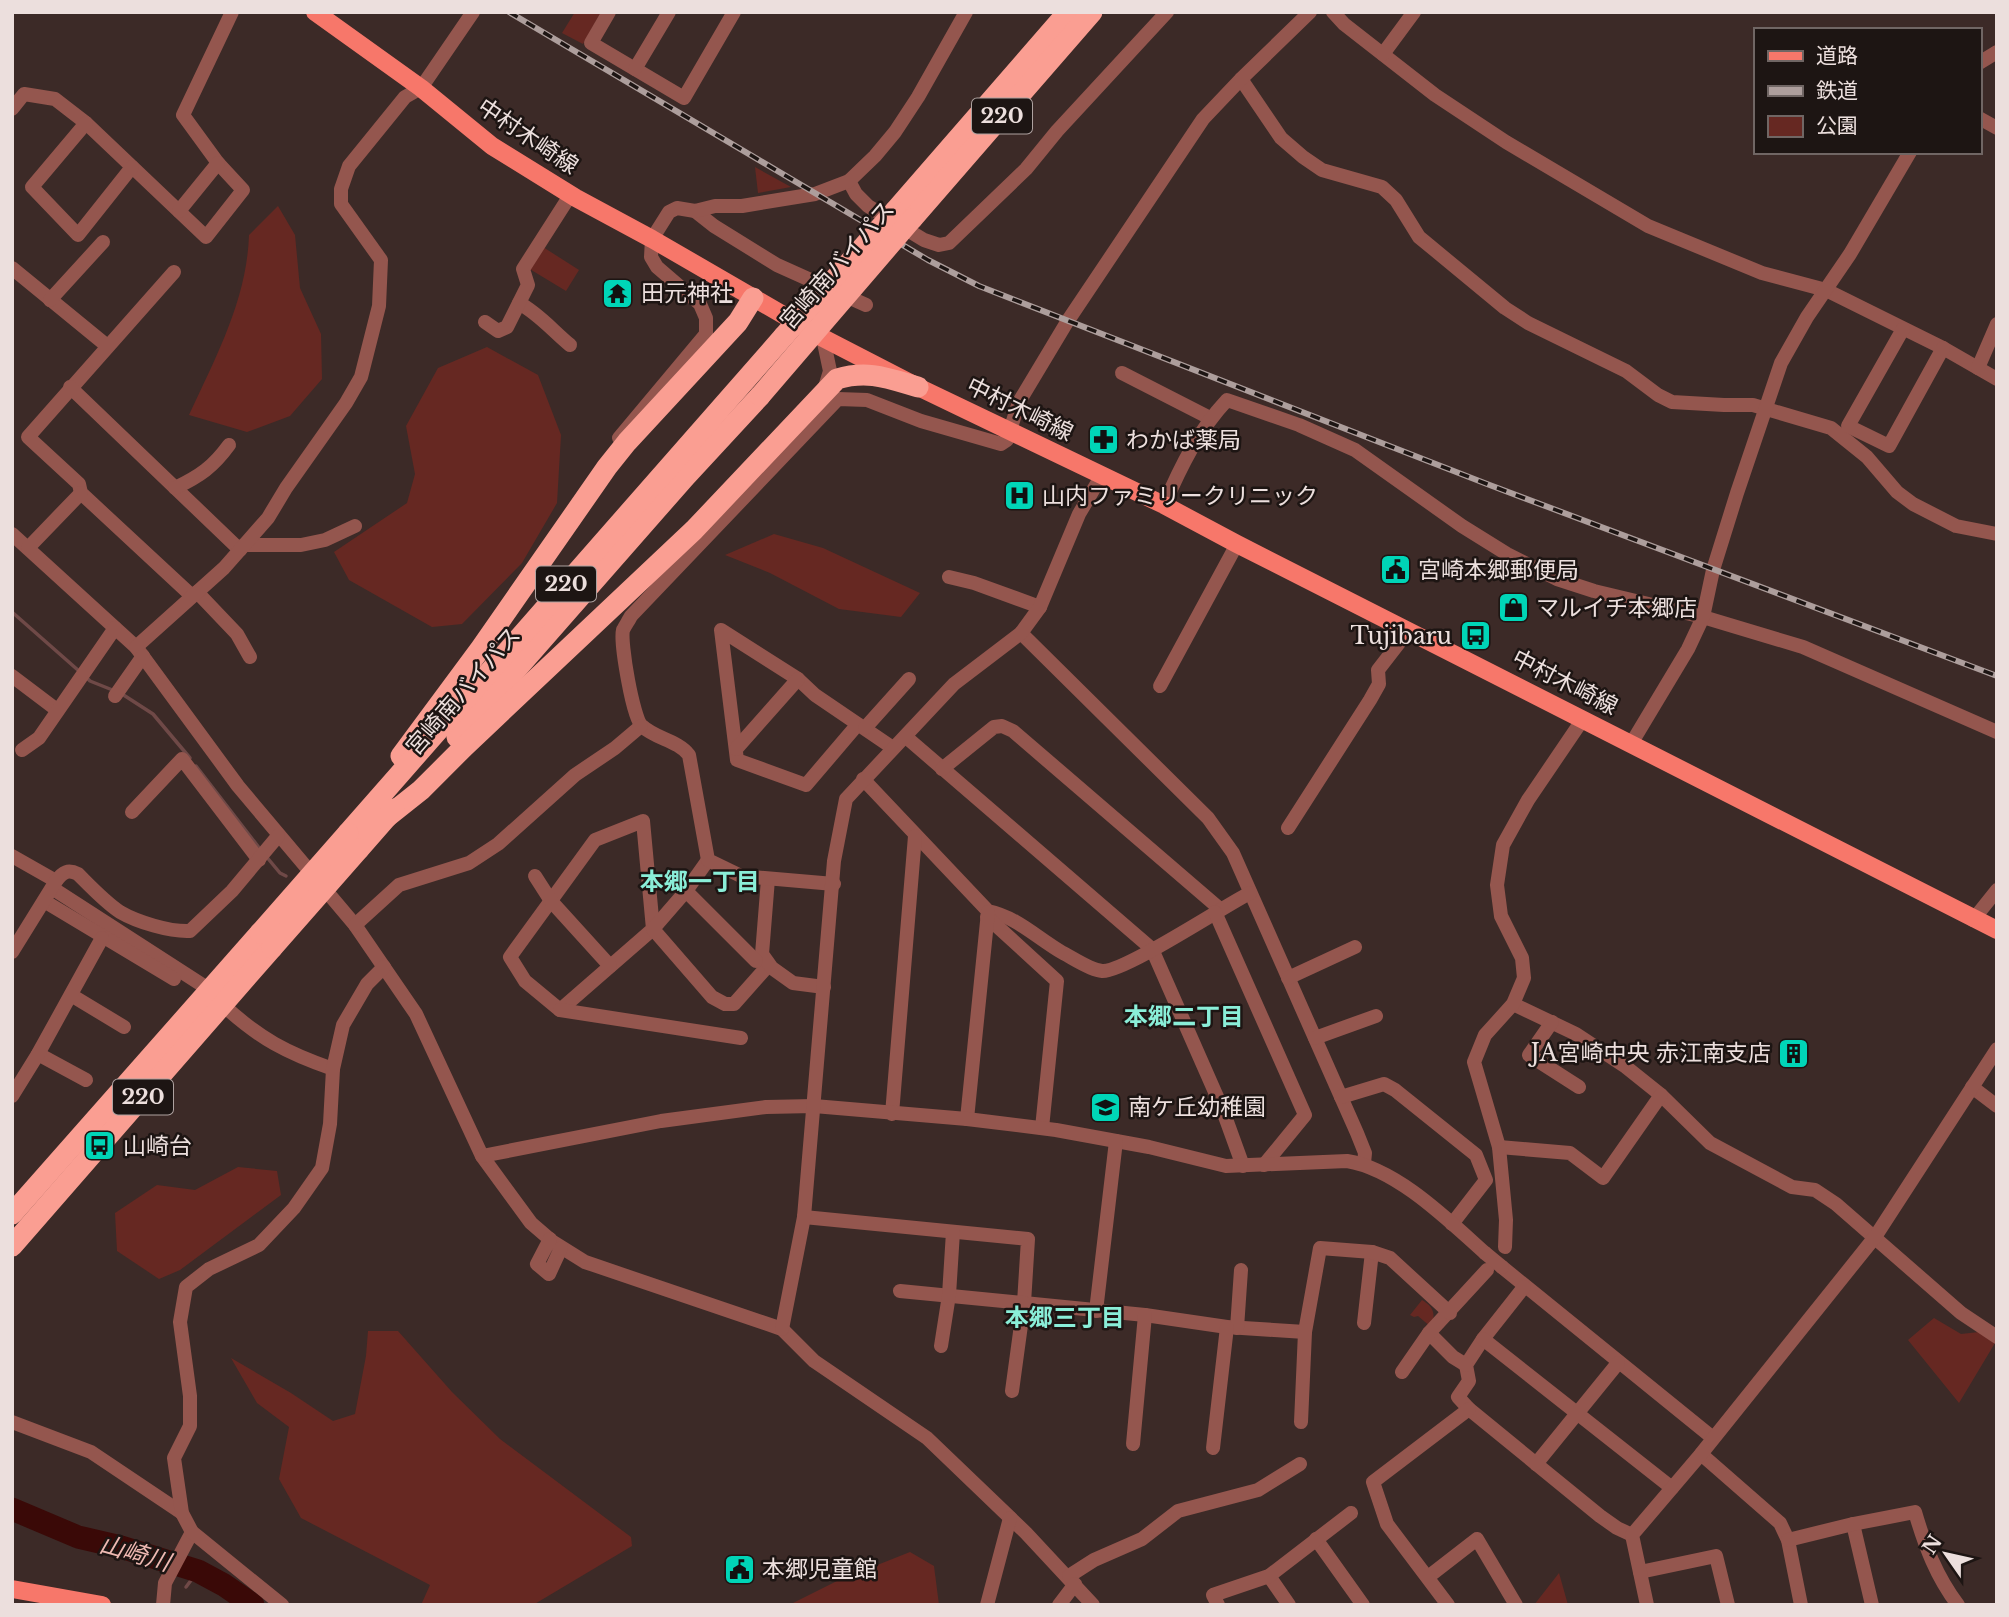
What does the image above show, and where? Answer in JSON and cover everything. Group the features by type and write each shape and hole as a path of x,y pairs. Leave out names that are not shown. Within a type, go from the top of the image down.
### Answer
{"highway":[{"name":"220","path":"1009,81 1057,12"},
{"name":"宮崎南バイパス","path":"380,810 760,396 1009,81 1069,12"},
{"name":"宮崎南バイパス","path":"12,1246 216,998 784,337 980,140 1091,12"},
{"path":"980,140 1110,12"},
{"path":"380,810 408,744 481,649 607,467 738,322 753,298"},
{"path":"380,810 421,790 694,530 837,379 857,373 877,375 918,387"},
{"name":"宮崎南バイパス","path":"12,1214 216,998"}],"main road":[{"name":"中村木崎線","path":"316,12 421,88 492,145 571,194 823,338 918,387 1164,505 1997,930"},
{"path":"12,1589 102,1605"}],"street":[{"path":"12,109 24,94 55,99 86,123 206,237 243,191 183,116 232,12"},
{"path":"609,12 591,43 684,97 734,12"},
{"path":"635,69 669,12"},
{"path":"612,447 706,334 706,318 700,304 657,267 651,257 652,239 669,212 677,208 695,211 715,205 742,206 815,194 849,181 895,132 966,12"},
{"path":"849,181 856,194 868,206 924,240 939,245 949,243 1026,169 1066,121 1167,12"},
{"path":"560,1010 653,929 686,891 708,860 689,755 683,748 641,726 636,714 628,678 623,631 631,616 838,399 866,400 920,421 1001,444 1007,440 1019,402 1068,322 1203,119 1310,12"},
{"path":"1333,12 1435,95 1506,142 1648,226 1762,273 1826,290 1943,348 1997,379"},
{"path":"1383,54 1414,12"},
{"path":"117,693 139,652 194,594 224,568 268,518 361,377 379,306 381,260 341,204 341,189 349,166 405,97 421,88 470,18"},
{"path":"1981,61 1997,52"},
{"path":"1241,79 1281,138 1303,157 1322,170 1382,187 1396,200 1419,237 1505,308 1553,337 1626,371 1672,402 1765,407 1889,446 1943,348"},
{"path":"1981,119 1997,128"},
{"path":"86,123 32,187 78,235 132,167"},
{"path":"1631,744 1688,649 1703,617 1733,505 1781,363 1909,154"},
{"path":"179,211 218,163"},
{"path":"485,322 498,331 507,327 528,285 523,269 571,194"},
{"path":"695,211 777,265 866,305"},
{"path":"50,300 103,242"},
{"path":"12,268 106,345"},
{"path":"174,272 27,436 79,484 81,493 237,635 250,657"},
{"path":"519,303 537,313 570,345"},
{"path":"1978,368 1997,324"},
{"path":"1845,431 1903,329"},
{"path":"823,338 830,371 823,392"},
{"path":"1122,373 1210,418"},
{"path":"70,387 175,488 242,547 302,545 325,541 355,526"},
{"path":"1164,505 1186,455 1210,418 1227,400 1299,425 1355,450 1462,526 1507,554 1557,579 1594,591 1703,617 1803,647 1997,732"},
{"path":"1845,431 1897,492 1913,504 1956,526 1997,534"},
{"path":"175,488 198,477 215,463 229,445"},
{"path":"782,1329 804,1217 837,838 846,799 954,684 1021,633 1040,607 1079,514 1102,475"},
{"path":"27,548 81,493"},
{"path":"12,534 139,652 237,786 355,925 416,1014 482,1156 531,1223 555,1243 585,1262 782,1329 814,1361 927,1438 1072,1580 1093,1605"},
{"path":"1160,686 1237,544"},
{"path":"948,577 974,583 1040,607"},
{"path":"22,750 39,738 116,628"},
{"path":"892,748 862,726 815,695 798,679 722,630 737,760 806,785 862,726 909,679"},
{"path":"1287,828 1370,700 1379,684 1378,670 1409,630"},
{"path":"1021,633 1208,818 1233,853 1365,1153 1364,1163"},
{"path":"12,676 57,710"},
{"path":"736,749 798,679"},
{"path":"1505,1247 1506,1220 1499,1147 1474,1062 1485,1035 1513,1004 1522,986 1525,970 1522,958 1501,916 1497,885 1503,845 1528,800 1583,719"},
{"path":"355,925 399,885 468,863 498,844 575,775 615,748 641,726"},
{"path":"942,769 994,727 1002,726 1013,731 1217,911 1306,1115 1264,1165"},
{"path":"906,737 1152,949 1222,1108 1243,1166"},
{"path":"132,812 182,759 259,860"},
{"path":"863,779 987,914 1057,981 1042,1128"},
{"path":"686,891 761,965 734,1004 725,1004 712,997 653,929 643,821 595,840 509,957 525,981 560,1010 741,1038"},
{"path":"12,952 61,875 71,871 78,874 120,912 174,931 190,931 232,891 278,836"},
{"path":"892,1114 915,836"},
{"path":"480,855 495,859"},
{"path":"12,856 102,938 174,979"},
{"path":"708,860 741,876 834,884"},
{"path":"535,876 551,901 610,966"},
{"path":"768,878 762,954 772,968 793,983 824,987"},
{"path":"51,890 216,998 261,1037 296,1056 333,1069"},
{"path":"1973,920 1997,890"},
{"path":"987,914 1002,914 1014,920 1061,952 1100,971 1111,970 1152,949 1250,892"},
{"path":"967,1119 987,914"},
{"path":"12,1096 102,938"},
{"path":"1288,978 1355,947"},
{"path":"282,1605 192,1532 182,1513 174,1458 190,1426 190,1396 180,1322 186,1287 209,1269 259,1245 294,1208 322,1168 330,1124 333,1069 343,1025 367,984 384,967"},
{"path":"71,995 124,1027"},
{"path":"1513,1004 1576,1034 1616,1060 1661,1095 1710,1143 1793,1187 1815,1190 1836,1204 1961,1313 1997,1337"},
{"path":"1315,1038 1376,1016"},
{"path":"1552,1022 1529,1055 1579,1087"},
{"path":"1632,1535 1875,1237 1997,1049"},
{"path":"38,1054 86,1080"},
{"path":"1341,1097 1384,1084 1476,1155 1486,1180 1452,1224"},
{"path":"1972,1087 1997,1106"},
{"path":"1499,1147 1570,1153 1603,1178 1661,1095"},
{"path":"482,1156 661,1121 766,1107 814,1106 1042,1128 1116,1141 1226,1166 1347,1161 1364,1163 1404,1187 1452,1224 1485,1254 1494,1269 1524,1287 1713,1438"},
{"path":"1096,1311 1116,1141"},
{"path":"804,1217 1028,1239 1024,1303 1012,1391"},
{"path":"941,1346 949,1296 953,1232"},
{"path":"1301,1422 1305,1332 1320,1248 1372,1252 1390,1258 1450,1313"},
{"path":"1364,1323 1372,1252"},
{"path":"1402,1372 1429,1333 1494,1269"},
{"path":"1213,1448 1241,1270"},
{"path":"1524,1287 1466,1365 1469,1381 1458,1397 1469,1409 1600,1516 1632,1535"},
{"path":"900,1291 1145,1315 1232,1327 1305,1332"},
{"path":"1133,1444 1145,1315"},
{"path":"1429,1333 1453,1357 1466,1365"},
{"path":"1483,1339 1672,1488"},
{"path":"1536,1464 1618,1363"},
{"path":"1448,1605 1387,1524 1373,1482 1469,1409"},
{"path":"12,1422 91,1451 182,1513"},
{"path":"1700,1454 1780,1523 1788,1540 1801,1605"},
{"path":"1059,1605 1072,1580 1094,1560 1142,1539 1178,1511 1258,1490 1300,1464"},
{"path":"1788,1540 1915,1512 1937,1574 1958,1605"},
{"path":"1218,1605 1213,1595 1269,1576 1351,1513"},
{"path":"987,1605 1010,1518"},
{"path":"1853,1524 1872,1605"},
{"path":"163,1605 165,1583 192,1532"},
{"path":"1632,1535 1647,1605"},
{"path":"1316,1539 1363,1605"},
{"path":"1428,1577 1477,1539 1516,1605"},
{"path":"1640,1572 1716,1556 1728,1605"},
{"path":"1269,1576 1289,1605"}],"green space":[{"path":"575,12 601,12 583,44 562,33"},
{"path":"755,167 791,187 758,193"},
{"path":"278,206 295,235 300,288 321,334 322,379 290,416 247,432 189,415 236,305 243,282 249,235"},
{"path":"543,247 579,270 566,291 528,268"},
{"path":"487,347 538,375 561,435 557,503 522,563 462,624 432,627 349,580 334,552 407,503 415,474 406,426 438,368"},
{"path":"774,534 823,548 920,593 901,617 839,609 770,573 725,555"},
{"path":"238,1167 277,1171 281,1195 180,1270 159,1279 117,1251 115,1213 157,1185 195,1190"},
{"path":"1422,1300 1433,1311 1431,1327 1418,1316 1410,1315"},
{"path":"1934,1318 1961,1334 1979,1332 1995,1343 1959,1403 1908,1340"},
{"path":"368,1331 398,1331 452,1392 500,1439 631,1537 632,1546 533,1605 421,1605 430,1585 301,1518 279,1479 289,1427 257,1403 231,1358 333,1421 355,1414"},
{"path":"910,1552 934,1566 939,1605 789,1605 837,1581"},
{"path":"1559,1573 1568,1605 1534,1605"}],"waterway":[{"path":"12,612 79,671"},
{"path":"85,676 90,681 115,691"},
{"path":"122,694 153,714 190,758"},
{"path":"196,766 260,849"},
{"path":"265,855 280,873 286,876"},
{"name":"山崎川","path":"12,1509 78,1537 121,1547 198,1571 253,1605"},
{"path":"186,1587 198,1571"}],"railway":[{"path":"509,12 928,260 979,286 1487,484 1997,676"}],"place":[{"name":"田元神社","path":"618,293"},
{"name":"わかば薬局","path":"1103,440"},
{"name":"山内ファミリークリニック","path":"1019,496"},
{"name":"宮崎本郷郵便局","path":"1395,570"},
{"name":"マルイチ本郷店","path":"1513,608"},
{"name":"Tujibaru","path":"1475,636"},
{"name":"JA宮崎中央 赤江南支店","path":"1794,1053"},
{"name":"南ケ丘幼稚園","path":"1105,1107"},
{"name":"山崎台","path":"100,1146"},
{"name":"本郷児童館","path":"739,1569"}],"district":[{"name":"本郷一丁目","path":"700,881"},
{"name":"本郷二丁目","path":"1184,1016"},
{"name":"本郷三丁目","path":"1065,1317"}]}
